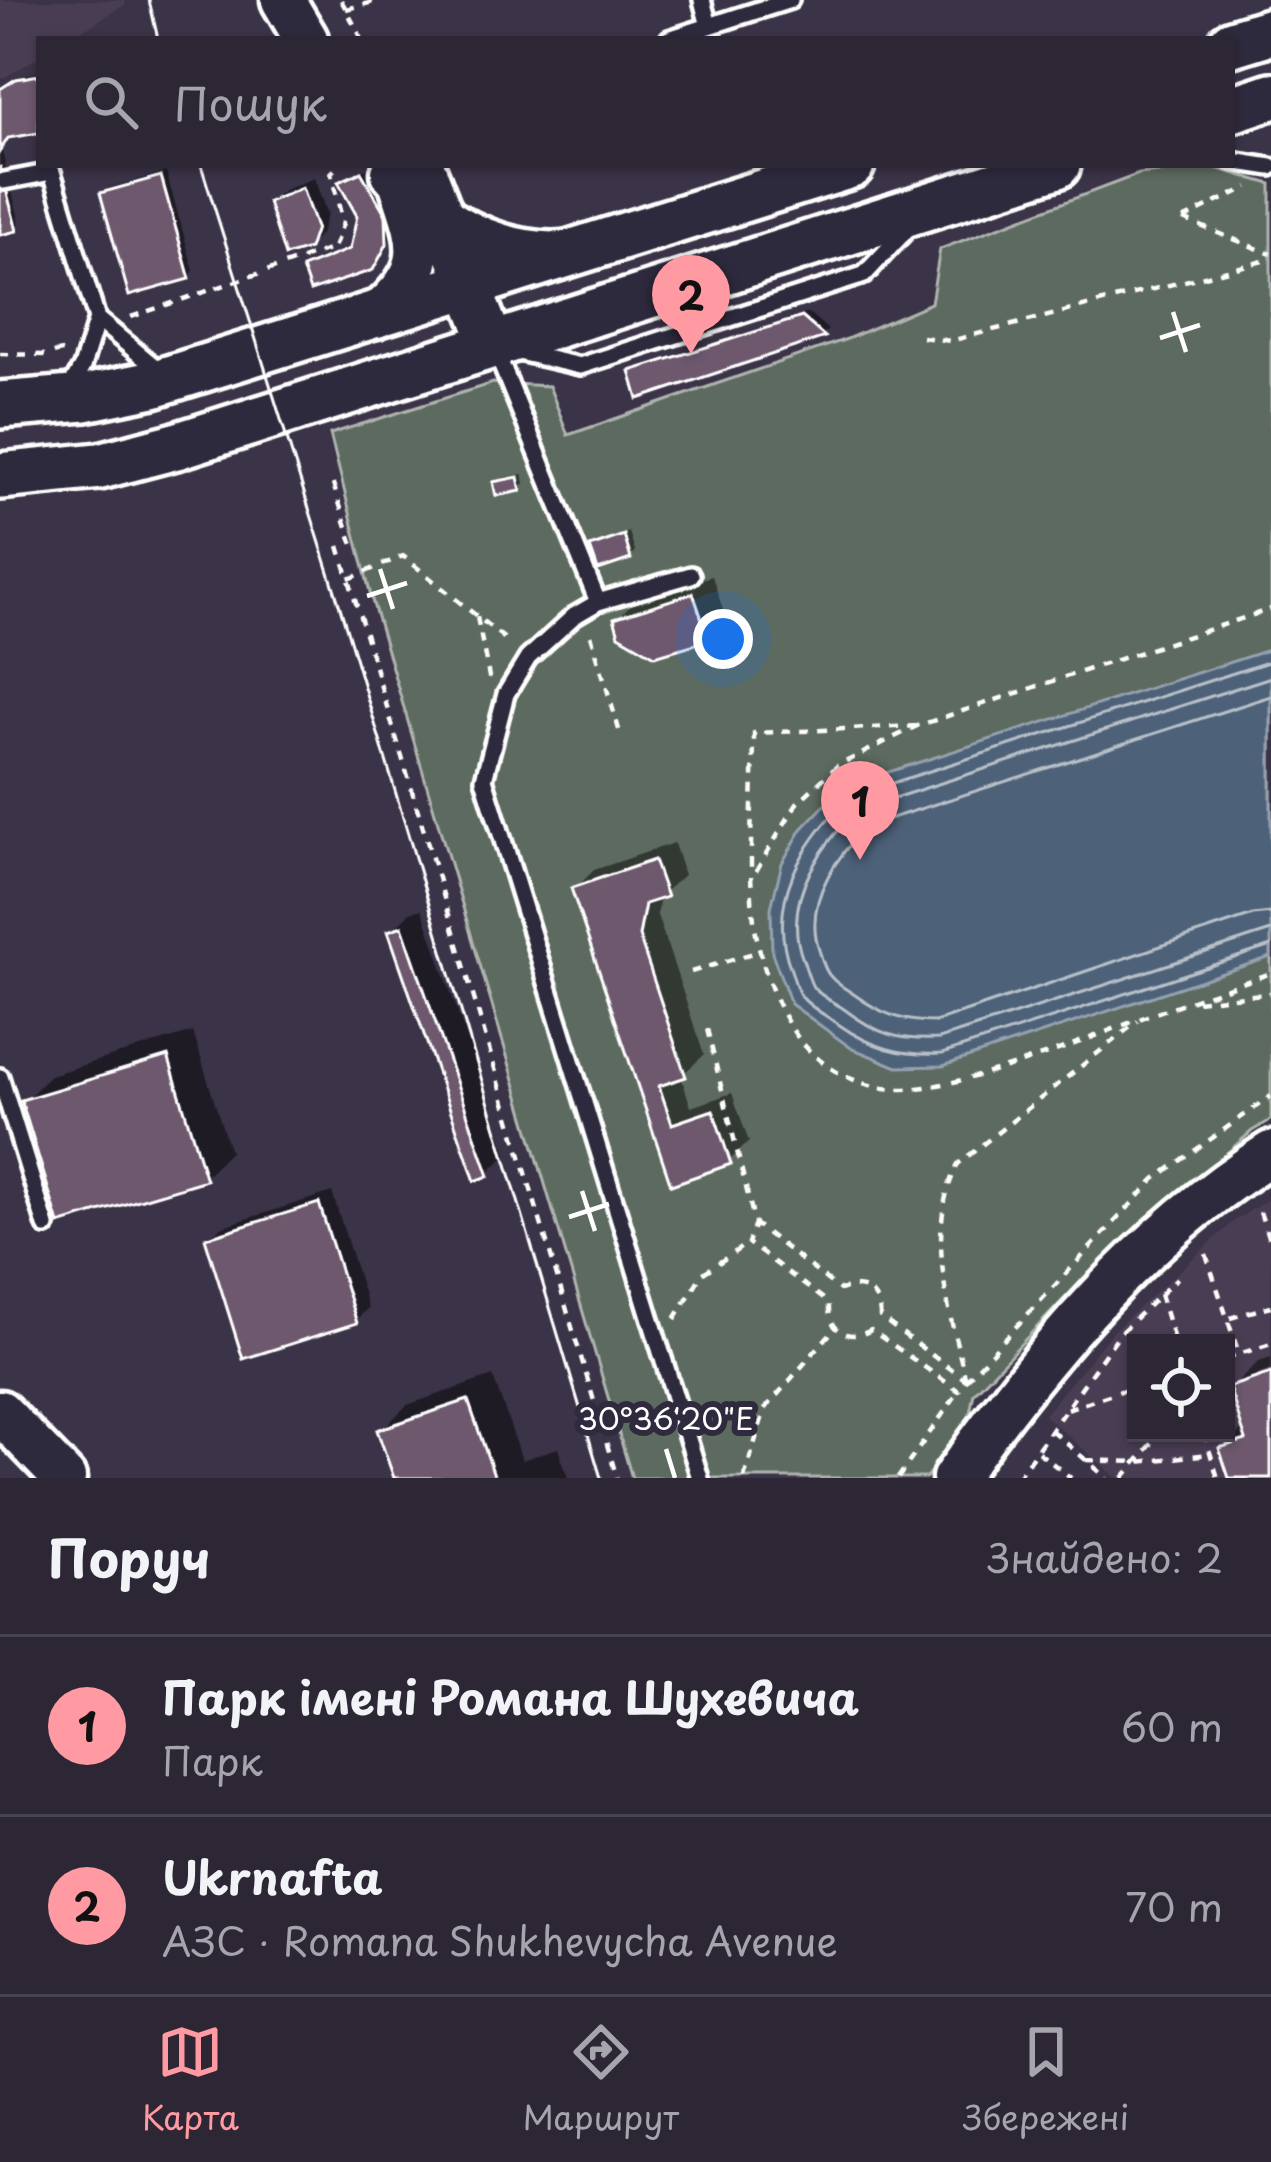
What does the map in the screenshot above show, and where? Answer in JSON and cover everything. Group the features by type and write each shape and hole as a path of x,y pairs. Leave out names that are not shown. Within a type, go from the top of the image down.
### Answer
{"main road":[{"path":"1235,43 1271,31"},
{"path":"1235,108 1271,96"},
{"path":"0,405 63,400 169,379 842,168"},
{"path":"0,476 119,461 1048,168"}],"street":[{"path":"283,0 304,36"},
{"path":"376,316 414,277 419,259 420,242 400,181 402,168"},
{"path":"403,168 442,217 494,346"},
{"path":"442,217 513,249 544,255 576,253"},
{"path":"954,1478 1000,1414 1096,1300 1177,1226 1271,1153"},
{"path":"0,1412 64,1478"}],"lane":[{"path":"702,0 709,26"},
{"path":"678,36 790,0"},
{"path":"1235,161 1265,173"},
{"path":"4,182 52,172 97,319 91,344 63,400"},
{"path":"97,319 169,379"},
{"path":"494,346 598,602"},
{"path":"692,575 598,602 574,616 528,658 506,694 484,779 700,1478"},
{"path":"0,1077 46,1226"}],"path":[{"path":"341,0 360,36"},
{"path":"346,9 381,0"},
{"path":"131,316 334,248 343,223 331,173 336,168"},
{"path":"1265,173 1183,219 1271,257"},
{"path":"922,337 950,340 1271,257"},
{"path":"0,354 45,356 91,344"},
{"path":"333,484 352,545"},
{"path":"339,546 617,1478"},
{"path":"349,579 403,556 528,658"},
{"path":"754,876 797,803 837,766 916,726 1271,609"},
{"path":"477,617 498,726"},
{"path":"591,634 620,733"},
{"path":"916,726 754,733 754,876 760,951 783,1020 807,1049 837,1072 878,1087 917,1089 992,1070 1271,973"},
{"path":"692,972 760,951"},
{"path":"1186,1003 1271,993"},
{"path":"966,1380 949,1314 941,1250 949,1182 958,1165 1143,1018"},
{"path":"659,1347 702,1274 748,1243 755,1223 707,1029"},
{"path":"898,1478 966,1380 1155,1179 1271,1096"},
{"path":"1260,1212 1271,1246"},
{"path":"755,1223 840,1290 856,1286 872,1293 880,1317 966,1380"},
{"path":"748,1243 829,1304 835,1328"},
{"path":"1206,1254 1239,1354"},
{"path":"1017,1478 1120,1333 1178,1278"},
{"path":"1160,1294 1172,1334"},
{"path":"1228,1319 1271,1306"},
{"path":"835,1328 854,1336 871,1330 959,1391"},
{"path":"744,1478 765,1409 835,1328"},
{"path":"1235,1355 1271,1344"},
{"path":"1067,1408 1127,1389"},
{"path":"1052,1431 1108,1478"},
{"path":"1123,1478 1154,1442"},
{"path":"1207,1442 1218,1478"},
{"path":"1036,1450 1071,1478"},
{"path":"1086,1460 1137,1462 1210,1454"}],"shaded area":[{"path":"0,0 124,0 126,4 73,36 36,36 36,59 0,80"},
{"path":"1271,1197 1271,1478 1117,1478 1044,1415 1113,1331 1233,1222"}],"green space":[{"path":"1215,168 1271,184 1271,1120 1252,1131 1083,1279 974,1393 969,1418 926,1478 632,1478 372,600 330,434 493,383 549,386 568,435 847,339 931,303 940,249 1139,174"}],"water":[{"path":"1271,649 1271,957 943,1066 897,1067 851,1048 791,1004 772,953 771,908 782,863 802,829 842,787"}],"building":[{"path":"36,76 36,133 8,138 0,151 0,89 16,79"},
{"path":"0,166 17,231 0,235"},
{"path":"361,172 386,215 387,244 373,270 310,291 302,268 350,249 357,216 338,182"},
{"path":"161,176 190,279 129,296 100,193"},
{"path":"302,188 316,228 309,249 285,256 268,202"},
{"path":"802,317 825,337 638,399 630,371"},
{"path":"518,477 521,491 496,496 493,482"},
{"path":"624,535 631,559 598,570 590,547"},
{"path":"693,593 709,640 655,656 619,635 614,618"},
{"path":"654,860 667,897 645,904 639,936 686,1077 659,1086 672,1124 713,1110 731,1164 671,1185 571,888"},
{"path":"402,926 489,1176 475,1181 388,931"},
{"path":"168,1056 206,1180 59,1224 21,1100"},
{"path":"319,1203 357,1323 243,1359 205,1238"},
{"path":"1271,1373 1271,1478 1229,1478 1219,1448 1246,1440 1235,1406 1235,1385"},
{"path":"468,1400 495,1478 394,1478 377,1430"}],"tram line":[{"path":"149,0 157,36"},
{"path":"202,168 340,607 601,1478"}],"place":[{"name":"Ukrnafta","path":"691,354"},
{"name":"Парк імені Романа Шухевича","path":"860,860"}]}
